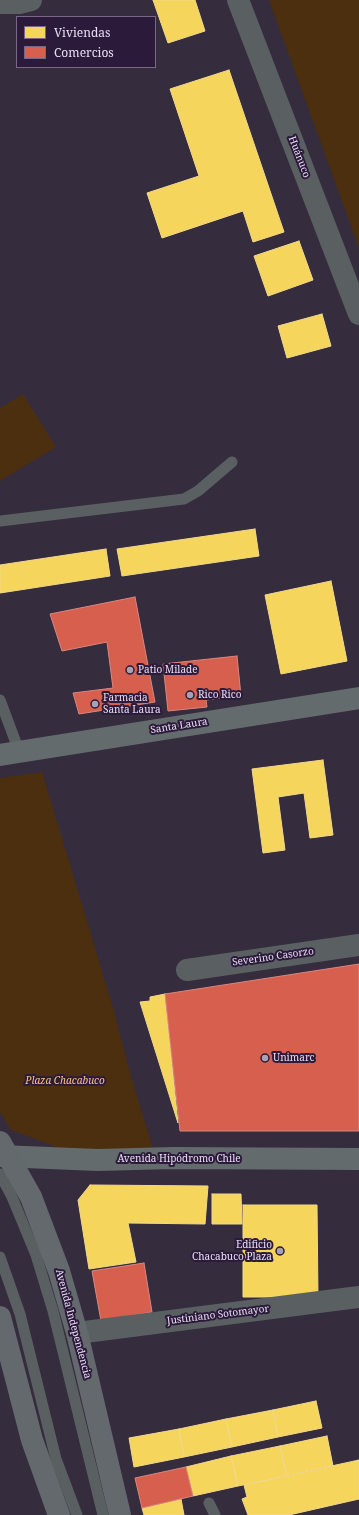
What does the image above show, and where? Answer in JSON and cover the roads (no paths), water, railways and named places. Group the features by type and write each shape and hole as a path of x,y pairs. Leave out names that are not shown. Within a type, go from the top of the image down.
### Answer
{"main road":[{"name":"Avenida Independencia","path":"2,1157 31,1197 49,1242 77,1333 120,1515"},
{"path":"0,1317 32,1440 59,1515"}],"street":[{"path":"0,3 18,3 31,0"},
{"name":"Huánuco","path":"238,0 359,314"},
{"name":"Santa Laura","path":"10,753 359,698"},
{"name":"Severino Casorzo","path":"187,970 359,945"},
{"name":"Avenida Hipódromo Chile","path":"2,1157 98,1160 359,1159"},
{"name":"Justiniano Sotomayor","path":"77,1333 359,1297"}],"lane":[{"path":"0,521 184,499 198,492 232,462"},
{"path":"0,700 4,711 10,753"},
{"path":"2,1157 12,1198 36,1255 53,1310 103,1515"},
{"path":"0,1257 20,1314 52,1446 77,1515"},
{"path":"209,1502 215,1515"}],"place":[{"name":"Patio Milade","path":"130,670"},
{"name":"Rico Rico","path":"190,695"},
{"name":"Farmacia Santa Laura","path":"95,704"},
{"name":"Unimarc","path":"265,1058"},
{"name":"Edificio Chacabuco Plaza","path":"280,1251"}],"park label":[{"name":"Plaza Chacabuco","path":"65,1081"}]}
